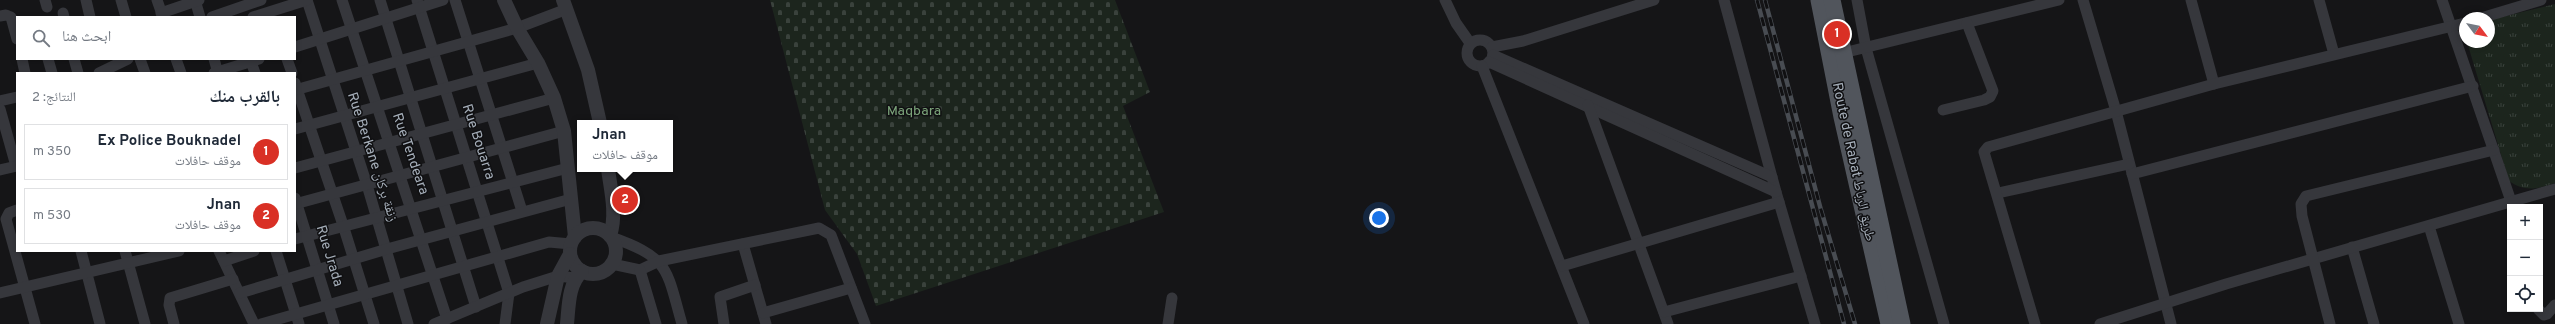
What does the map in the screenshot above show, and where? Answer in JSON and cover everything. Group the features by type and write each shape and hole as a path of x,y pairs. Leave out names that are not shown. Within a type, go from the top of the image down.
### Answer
{"main road":[{"name":"Route de Rabat طريق الرباط","path":"1819,0 1844,124 1889,324"},
{"name":"Route de Rabat طريق الرباط","path":"1832,0 1902,324"}],"street":[{"path":"86,0 90,16"},
{"path":"121,0 126,16"},
{"path":"157,0 162,15 196,0 200,16"},
{"path":"215,16 261,0"},
{"path":"260,16 273,14 307,0"},
{"name":"Rue Berkane زنقة بركان","path":"307,0 318,40 387,249 408,324"},
{"name":"Rue Tendeara","path":"342,0 412,207 447,319"},
{"path":"380,0 454,232 476,307"},
{"path":"296,47 352,30 419,4 443,0"},
{"path":"455,0 522,211"},
{"path":"504,0 517,28 538,63 554,98 564,131 571,199 573,262 578,274 571,289 567,324"},
{"path":"1444,0 1456,24 1470,43"},
{"path":"1470,43 1467,51 1468,59 1474,65 1523,41 1654,0"},
{"path":"1724,0 1777,197 1815,324"},
{"path":"1857,0 1866,48 1944,324"},
{"path":"1843,53 2058,0"},
{"path":"2083,0 2116,111 2171,324"},
{"path":"2191,0 2214,84"},
{"path":"2319,0 2334,54"},
{"path":"2442,0 2513,204 2555,189"},
{"path":"2495,14 2541,0"},
{"name":"Rue Bouarra","path":"419,4 466,157 499,256 509,293"},
{"path":"374,324 322,161 296,87 331,80 399,62 517,28 565,5 588,70 599,120"},
{"path":"0,16 6,15 11,17 16,35"},
{"path":"1943,110 1984,100 1990,97 1993,91 1967,23"},
{"path":"2036,324 1998,193 1984,152 1988,147 2214,84 2459,25"},
{"path":"1470,43 1482,40 1489,57 1562,266 1584,324"},
{"path":"1489,57 1587,95 1772,177"},
{"path":"1489,57 1588,109 1777,197"},
{"path":"22,60 25,72"},
{"path":"48,60 52,72"},
{"path":"74,60 78,72"},
{"path":"104,67 125,60"},
{"path":"140,60 145,72"},
{"path":"176,60 181,72"},
{"path":"214,60 217,72"},
{"path":"220,72 253,60 254,72"},
{"path":"287,60 292,72"},
{"path":"296,129 538,63"},
{"path":"1998,193 2130,169 2473,86"},
{"path":"1587,95 1588,109 1636,242 1668,324"},
{"path":"0,101 16,97"},
{"path":"296,168 355,150 554,98"},
{"path":"0,109 16,163"},
{"path":"296,202 367,185 401,174 564,131"},
{"path":"2330,324 2302,216 2302,204 2306,196 2494,150"},
{"path":"0,170 16,166"},
{"path":"296,238 568,168"},
{"path":"434,324 509,293 558,276 601,272 612,264 615,247 610,236 613,224 614,205 608,172"},
{"path":"1562,266 1777,197"},
{"path":"240,293 387,249 487,223 522,211 571,199"},
{"name":"Rue Jrada","path":"296,202 334,324"},
{"path":"2100,324 2165,302 2429,226 2507,206"},
{"path":"16,210 9,213 6,219 16,251"},
{"path":"2429,226 2459,324"},
{"path":"547,324 558,276 572,245 582,230 592,228 602,230 610,236 639,247 660,261 668,275 682,324"},
{"path":"612,264 640,270 660,261 823,229 831,236 865,324"},
{"path":"261,324 297,319 328,304 397,286 549,242 572,245"},
{"path":"743,244 765,319 851,288"},
{"path":"2352,248 2374,324"},
{"path":"16,252 35,324"},
{"path":"81,252 100,324"},
{"path":"0,293 86,272 127,256 169,252"},
{"path":"276,252 286,279 297,319"},
{"path":"240,253 221,256 254,324"},
{"path":"127,256 145,324"},
{"path":"640,270 656,324"},
{"path":"1664,312 1801,276"},
{"path":"174,324 169,305 170,298 233,279"},
{"path":"724,324 720,297 755,284"},
{"path":"505,324 509,293"},
{"path":"1168,324 1172,298"},
{"path":"2545,316 2555,305"}],"green space":[{"name":"Maqbara","path":"770,0 1115,0 1150,92 1123,106 1164,212 876,306 857,254 825,210"},
{"path":"2555,4 2555,183 2537,188 2526,188 2520,187 2509,181 2469,48 2495,48 2495,19"}],"railway":[{"path":"1757,0 1844,324"},
{"path":"1765,0 1821,210 1855,324"}],"place":[{"name":"Ex Police Bouknadel","path":"1837,34"},
{"name":"Jnan","path":"625,200"}]}
